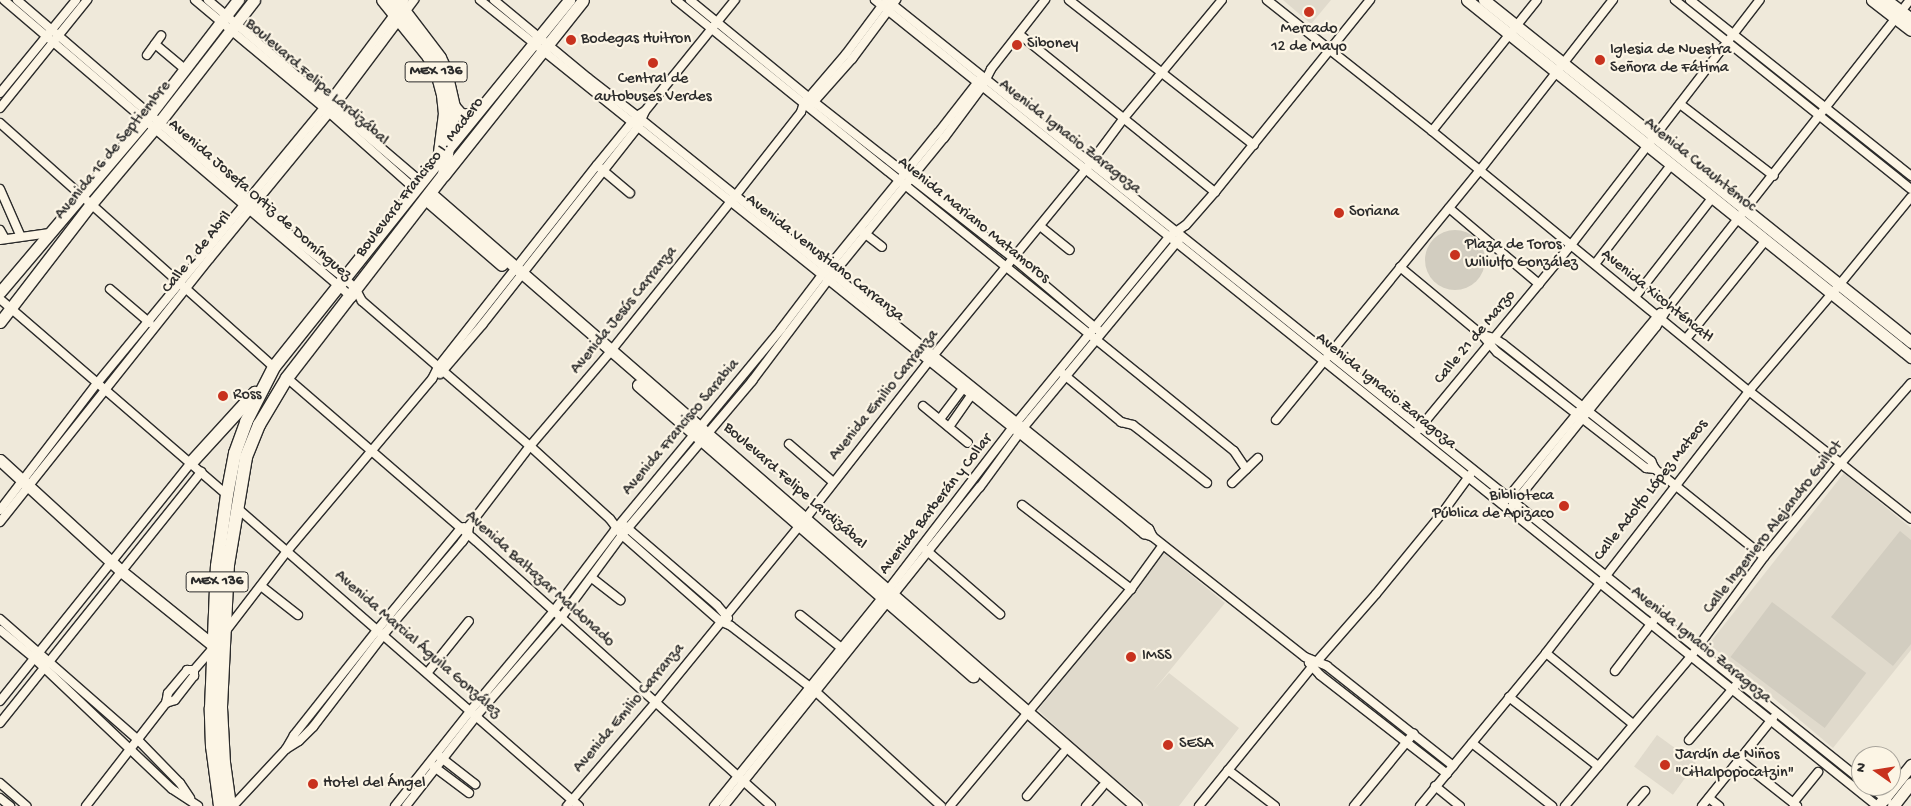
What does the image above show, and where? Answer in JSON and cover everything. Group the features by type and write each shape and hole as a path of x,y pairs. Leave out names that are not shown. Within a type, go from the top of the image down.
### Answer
{"main road":[{"name":"Avenida 16 de Septiembre","path":"0,292 148,118 238,0"},
{"name":"Avenida 16 de Septiembre","path":"0,322 91,204 157,126 254,0"},
{"name":"MEX 136","path":"383,0 400,8 440,58 446,71 454,107 450,146 444,175"},
{"name":"Boulevard Francisco I. Madero","path":"287,378 444,175 540,44 569,0"},
{"name":"Boulevard Francisco I. Madero","path":"274,367 473,116 583,0"},
{"name":"Avenida Cuauhtémoc","path":"1467,0 1513,30 1651,140 1747,210 1911,342"},
{"name":"Avenida Cuauhtémoc","path":"1484,0 1513,30"},
{"path":"1872,0 1898,15 1911,19"},
{"path":"1886,0 1911,30"},
{"name":"MEX 136","path":"400,8 437,73 443,95 444,114 439,160"},
{"path":"454,107 461,115 473,116"},
{"name":"Avenida Cuauhtémoc","path":"1651,140 1671,165 1911,357"},
{"name":"Boulevard Felipe Lardizábal","path":"428,196 654,394 803,521 1099,781 1124,806"},
{"path":"17,273 29,283"},
{"name":"MEX 136","path":"220,806 212,746 211,708 217,566 235,454 246,422 274,367"},
{"name":"MEX 136","path":"232,806 224,763 222,707 228,565 236,507 246,457 256,433 287,378"},
{"path":"191,462 264,384"},
{"path":"0,460 117,567 214,646"},
{"name":"Boulevard Felipe Lardizábal","path":"1025,716 1063,753 1099,781 1136,806"},
{"path":"1887,805 1911,765"},
{"path":"1887,805 1911,783"}],"street":[{"name":"Avenida Josefa Ortiz de Domínguez","path":"4,0 50,40 101,78 341,282 530,446 610,519 619,532 688,580 732,626 812,689 941,806"},
{"name":"Avenida Josefa Ortiz de Domínguez","path":"18,0 59,36 101,78"},
{"path":"50,40 52,30 76,0"},
{"path":"0,108 20,76 50,40 59,36 87,0"},
{"name":"Boulevard Felipe Lardizábal","path":"196,0 224,19 419,186"},
{"name":"Boulevard Felipe Lardizábal","path":"208,0 224,19"},
{"name":"Calle 2 de Abril","path":"0,522 98,382 148,321 183,285 289,158 361,65 400,8 414,0"},
{"name":"Avenida Venustiano Carranza","path":"494,0 540,44"},
{"name":"Avenida Mariano Matamoros","path":"676,0 712,30 763,65 906,179 962,218 1014,259 1089,334 1099,336"},
{"name":"Avenida Mariano Matamoros","path":"690,0 718,22 763,65"},
{"path":"86,806 166,703 175,700 194,676 194,670 288,550 479,322 734,0"},
{"name":"Avenida Ignacio Zaragoza","path":"875,0 889,3 935,43 1177,236 1325,362 1598,582 1692,655 1825,764 1887,805"},
{"name":"Avenida Francisco Sarabia","path":"395,806 432,765 553,612 701,434 752,381 784,332 828,274 941,136 1046,0"},
{"path":"1068,0 1254,145"},
{"name":"Avenida Emilio Carranza","path":"569,803 655,703 723,617 803,521 931,358 1007,268 1124,118 1222,0"},
{"name":"Avenida Xicohténcatl","path":"1267,0 1432,131 1749,391 1911,519"},
{"name":"Avenida Barberán y Collar","path":"1063,374 1089,334 1134,287 1215,192 1370,0"},
{"path":"1432,131 1537,0"},
{"path":"1276,420 1480,170 1613,0"},
{"path":"1690,0 1911,176"},
{"name":"Calle 21 de Marzo","path":"1415,433 1571,245 1760,0"},
{"path":"1506,507 1747,210 1910,0"},
{"name":"Avenida Venustiano Carranza","path":"483,1 586,81 635,125 736,196 778,234 1086,483 1144,534 1153,537 1163,544 1315,664 1414,733 1453,766"},
{"path":"1681,2 1727,42 1911,188"},
{"name":"Avenida Jesús Carranza","path":"232,806 286,749 299,741 313,727 381,632 466,530 530,446 609,354 809,102 849,56 889,3"},
{"path":"1019,34 1215,192"},
{"path":"147,54 161,36"},
{"path":"155,44 185,69"},
{"path":"1770,76 1776,69"},
{"path":"0,93 20,76"},
{"name":"Avenida Venustiano Carranza","path":"586,81 640,118 668,147"},
{"path":"1680,104 1774,176"},
{"path":"0,123 274,367"},
{"path":"1870,156 1876,148"},
{"name":"Avenida Venustiano Carranza","path":"686,161 730,203 778,234"},
{"path":"1594,264 1671,165"},
{"path":"600,168 630,193"},
{"name":"Avenida Mariano Matamoros","path":"906,179 1007,268 1095,327 1099,336 1234,451 1246,469"},
{"path":"0,189 21,237"},
{"name":"Calle Adolfo López Mateos","path":"1420,806 1546,652 1598,582 1749,391 1911,197"},
{"path":"1634,297 1712,198"},
{"path":"1449,208 1539,284"},
{"path":"956,225 962,218"},
{"path":"1040,226 1070,250"},
{"path":"0,230 2,239 50,233"},
{"path":"863,232 882,248"},
{"name":"Avenida Ignacio Zaragoza","path":"1177,236 1331,354 1851,772"},
{"path":"1686,339 1766,240"},
{"path":"1400,267 1482,335 1616,439 1646,468 1655,470 1764,557"},
{"name":"Calle 2 de Abril","path":"0,510 27,484 69,437 155,328 183,285"},
{"name":"Avenida Barberán y Collar","path":"724,806 774,736 925,550 1018,428 1063,374 1099,336 1134,287"},
{"path":"110,289 155,328"},
{"path":"0,299 191,462 227,496"},
{"name":"Avenida Venustiano Carranza","path":"931,358 971,395 1018,428"},
{"path":"1063,374 1121,422 1133,426 1207,483"},
{"name":"Avenida Baltazar Maldonado","path":"287,378 466,530 553,612 771,806"},
{"name":"Calle Ingeniero Alejandro Guillot","path":"1565,806 1692,655 1764,557 1841,463 1911,383"},
{"path":"940,420 963,388"},
{"path":"1374,401 1380,394"},
{"path":"949,427 971,395"},
{"path":"923,406 968,443"},
{"path":"62,431 69,437"},
{"path":"789,444 834,482"},
{"path":"1232,484 1258,458"},
{"path":"0,723 80,623 148,518 191,462"},
{"path":"1199,806 1315,664 1376,594 1443,512 1474,470"},
{"path":"10,710 0,701 36,655 69,615 157,526 201,472"},
{"path":"1022,505 1131,589"},
{"name":"Avenida Marcial Águila González","path":"236,507 474,712 569,803 579,806"},
{"path":"148,518 157,526"},
{"name":"Avenida Josefa Ortiz de Domínguez","path":"610,519 624,526 682,587 723,617"},
{"name":"Avenida Francisco Sarabia","path":"474,712 560,618 592,578 619,532"},
{"path":"1546,540 1552,533"},
{"path":"950,806 1131,589 1163,544"},
{"path":"925,550 1000,614"},
{"path":"592,578 620,600"},
{"path":"682,587 688,580"},
{"path":"261,586 298,615"},
{"path":"69,615 80,623"},
{"path":"800,615 844,650"},
{"path":"1615,671 1657,617"},
{"path":"0,619 36,655 44,668 84,707 172,789 198,806"},
{"path":"428,672 469,621"},
{"path":"0,630 36,655 50,661 92,698 180,782 191,800"},
{"path":"1546,652 1633,724"},
{"name":"Avenida Venustiano Carranza","path":"1315,664 1406,743 1447,774"},
{"path":"1689,740 1739,682"},
{"path":"1509,697 1598,766"},
{"path":"84,707 92,698"},
{"path":"1702,806 1777,713"},
{"path":"1354,806 1414,733"},
{"path":"1472,743 1552,806"},
{"path":"1027,796 1063,753"},
{"path":"439,756 476,782 464,801"},
{"path":"1825,764 1831,756"},
{"path":"1739,760 1795,804 1818,772"},
{"path":"432,765 469,793"},
{"name":"Avenida Francisco Sarabia","path":"406,806 432,765"},
{"path":"1228,770 1276,806"},
{"name":"Avenida Barberán y Collar","path":"714,806 741,781"},
{"path":"1086,806 1099,781"},
{"path":"0,782 26,806"},
{"path":"1435,786 1460,806"},
{"path":"1632,806 1645,791"},
{"path":"5,802 13,794"},
{"path":"1709,798 1719,806"}],"shaded area":[{"name":"Mercado 12 de Mayo","path":"1283,0 1331,0 1311,24"},
{"name":"Plaza de Toros Wiliulfo González","path":"1455,230 1472,235 1480,243 1485,260 1480,277 1472,285 1455,290 1438,285 1430,277 1425,260 1430,243 1438,235"},
{"path":"1844,473 1911,528 1911,650 1833,748 1709,644"},
{"path":"1900,531 1911,540 1911,644 1893,666 1831,617"},
{"name":"IMSS","path":"1164,553 1225,603 1153,691 1169,673 1239,728 1179,806 1149,806 1095,763 1038,710"},
{"path":"1772,602 1866,673 1825,728 1730,657"},
{"name":"Jardín de Niños \"Citlalpopocatzin\"","path":"1657,735 1696,763 1673,795 1634,767"}],"place":[{"name":"Mercado 12 de Mayo","path":"1309,12"},
{"name":"Bodegas Huitron","path":"571,40"},
{"name":"Siboney","path":"1017,45"},
{"name":"Iglesia de Nuestra Señora de Fátima","path":"1600,60"},
{"name":"Central de autobuses Verdes","path":"653,63"},
{"name":"Soriana","path":"1339,213"},
{"name":"Plaza de Toros Wiliulfo González","path":"1455,255"},
{"name":"Ross","path":"223,396"},
{"name":"Biblioteca Pública de Apizaco","path":"1564,506"},
{"name":"IMSS","path":"1131,657"},
{"name":"SESA","path":"1168,745"},
{"name":"Jardín de Niños \"Citlalpopocatzin\"","path":"1665,765"},
{"name":"Hotel del Ángel","path":"313,784"}]}
